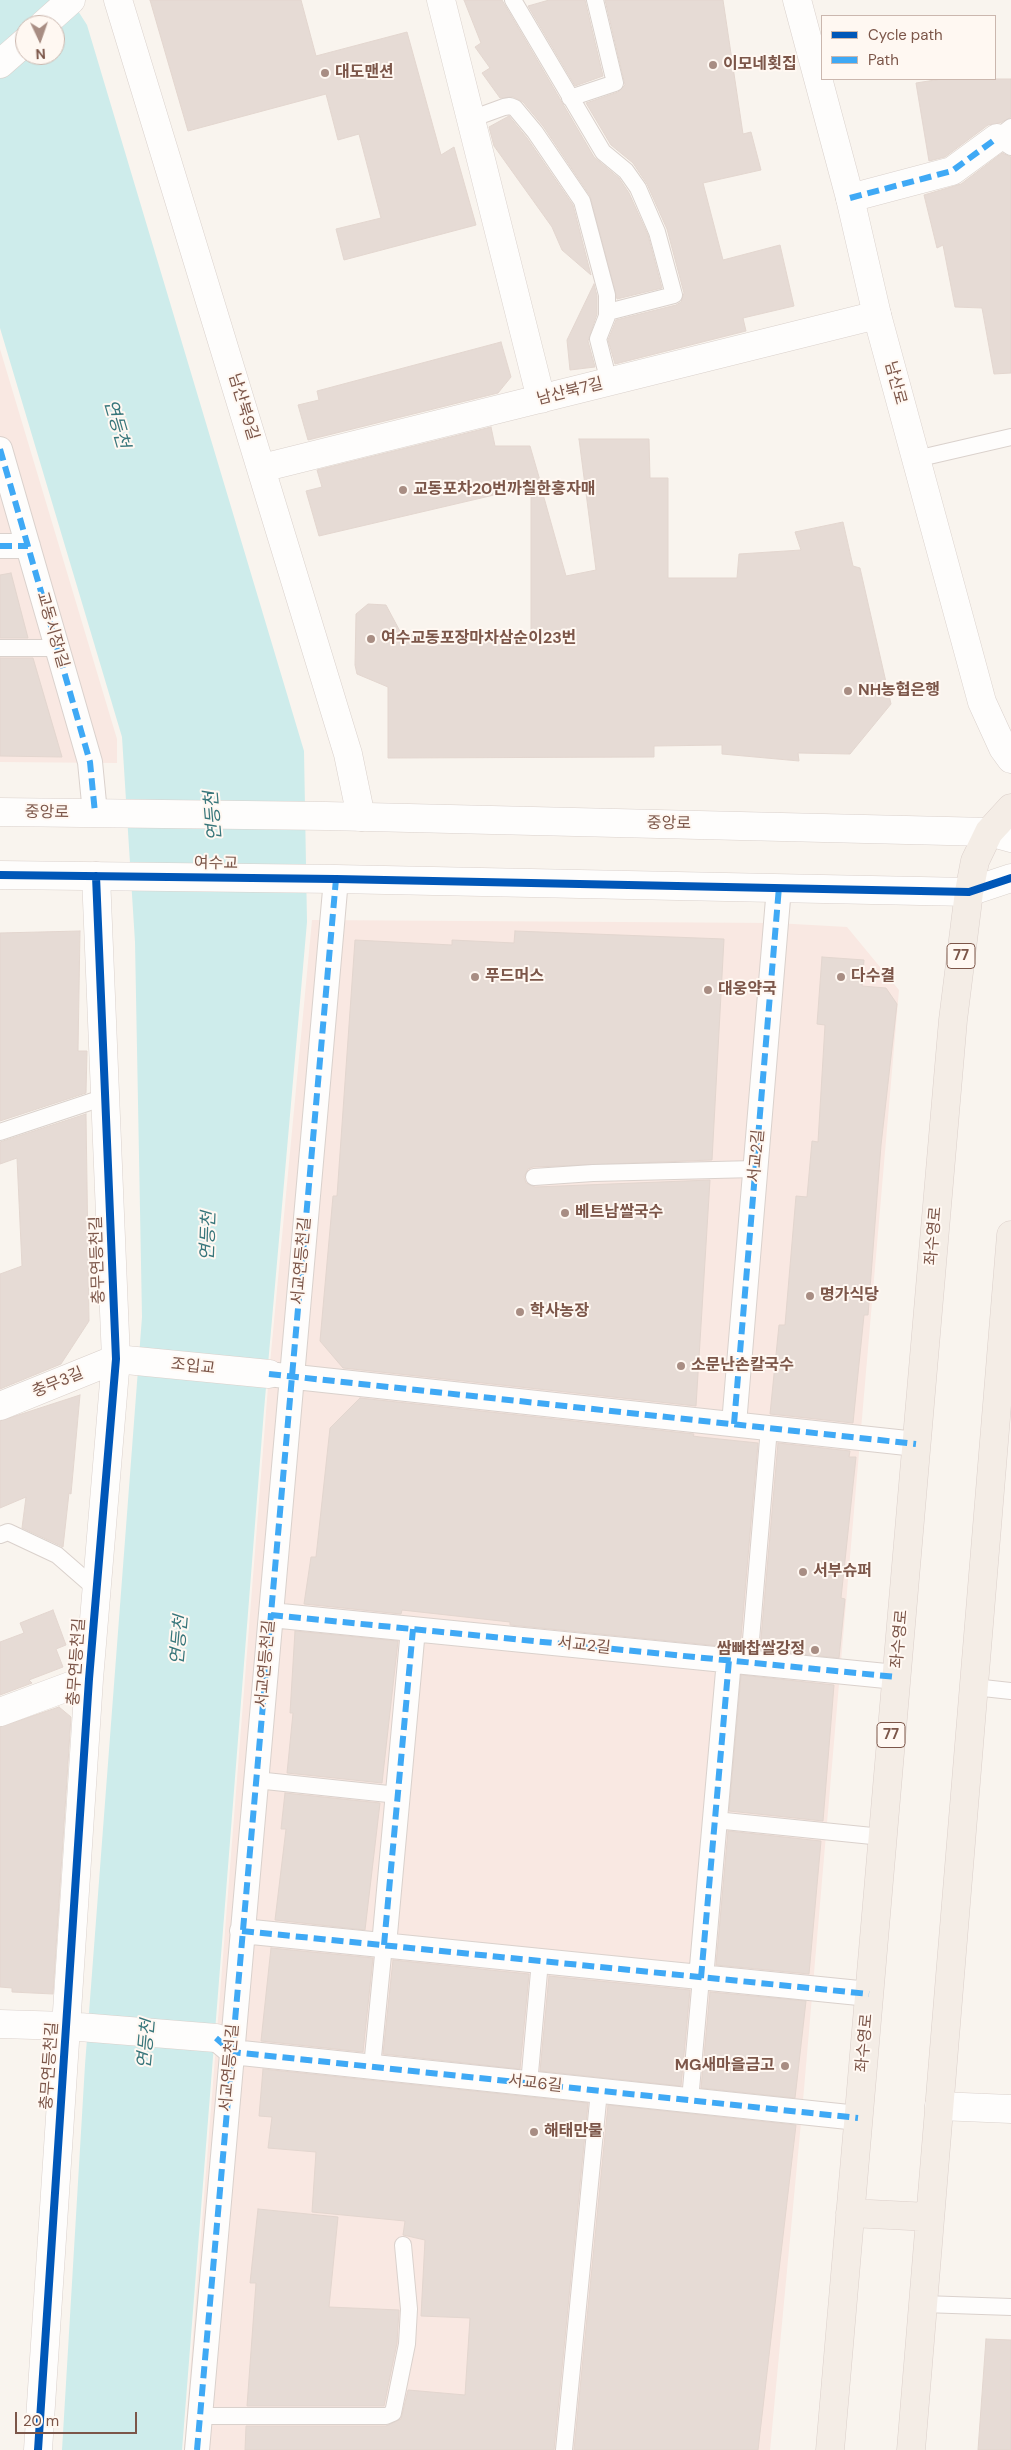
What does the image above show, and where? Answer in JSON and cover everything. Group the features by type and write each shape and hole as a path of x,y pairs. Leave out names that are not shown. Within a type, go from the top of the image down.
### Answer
{"main road":[{"name":"77","path":"1000,835 1011,808"},
{"name":"좌수영로","path":"830,2450 953,1020 969,892 976,861 1000,835"},
{"path":"911,2450 974,1687 1003,1443 1011,1235"},
{"path":"850,2213 930,2217"}],"street":[{"path":"54,15 71,0"},
{"name":"남산북9길","path":"118,0 348,754 361,817"},
{"path":"441,0 541,399"},
{"name":"남산로","path":"797,0 850,198 877,315 982,702 1003,748 1011,759"},
{"path":"0,64 15,51"},
{"path":"850,198 952,171 1006,137"},
{"name":"남산북7길","path":"262,468 877,315"},
{"name":"교동시장1길","path":"0,449 90,762 94,813"},
{"path":"0,546 28,546"},
{"name":"중앙로","path":"0,812 326,816 1000,835"},
{"name":"여수교","path":"0,875 336,879 969,892 1011,878"},
{"name":"충무연등천길","path":"38,2450 89,1679 116,1359 96,876"},
{"name":"서교연등천길","path":"197,2450 224,2045 242,1931 271,1615 280,1376 336,879"},
{"name":"서교2길","path":"734,1424 779,887"},
{"name":"조입교","path":"116,1359 280,1376"},
{"name":"충무3길","path":"0,1406 116,1359"},
{"path":"280,1376 916,1444"},
{"name":"서교2길","path":"271,1615 896,1677"},
{"path":"384,1945 414,1629"},
{"path":"701,1978 715,1820 739,1662"},
{"path":"0,1712 89,1679"},
{"path":"242,1931 869,1994"},
{"path":"0,2024 67,2026 224,2045"},
{"name":"서교6길","path":"224,2045 372,2067 858,2118"},
{"path":"939,2106 1011,2109"}],"lane":[{"path":"513,0 603,152 626,171 638,188 657,232 674,295 608,312"},
{"path":"570,98 615,84 595,0"},
{"path":"471,119 510,106 535,132 582,201 607,295 608,312 598,339 608,382"},
{"path":"916,459 1011,437"},
{"path":"0,648 58,648"},
{"path":"0,1132 105,1097"},
{"path":"534,1177 593,1173 755,1170"},
{"path":"739,1662 770,1428"},
{"path":"0,1534 8,1532 57,1555 96,1589"},
{"path":"974,1687 1011,1691"},
{"path":"256,1780 398,1795"},
{"path":"715,1820 882,1837"},
{"path":"372,2067 384,1945"},
{"path":"529,2084 540,1961"},
{"path":"690,2100 701,1978"},
{"path":"564,2450 599,2091"},
{"path":"200,2416 386,2416 393,2413 407,2344 409,2309 403,2245"},
{"path":"923,2304 1011,2306"}],"shaded area":[{"path":"0,349 117,739 117,763 0,762"},
{"path":"312,920 776,923 847,927 899,990 802,2112 770,2450 184,2450 269,1374"}],"water":[{"name":"연등천","path":"0,0 71,0 87,25 304,751 307,922 264,1410 182,2450 62,2450 85,2065 142,1317 135,942 122,737 0,328"}],"building":[{"path":"150,0 301,0 316,56 407,32 441,155 454,147 476,225 344,260 336,229 381,218 359,134 338,140 326,94 188,131"},
{"path":"464,0 502,0 594,157 619,178 629,193 648,235 662,288 617,299 590,196 543,126 523,102 513,97 500,98 482,73 490,68 475,47 481,43"},
{"path":"549,0 585,0 603,76 575,86 528,6"},
{"path":"605,0 723,0 743,134 751,132 761,170 703,183 723,260 780,245 794,306 743,318 746,331 615,364 608,340 616,320 676,305 681,302 684,293 667,229 647,184 633,163 611,145 586,103 618,92 625,85"},
{"path":"1011,79 1011,117 1000,123 988,125 945,157 929,161 916,83 935,80"},
{"path":"509,116 527,138 573,205 591,275 562,250 552,227 494,146 489,127"},
{"path":"1002,153 1011,157 1011,373 994,374 982,308 955,307 943,245 937,248 924,195 961,184"},
{"path":"594,284 597,296 597,314 588,341 595,367 570,370 567,340"},
{"path":"501,342 511,377 498,393 308,440 298,405 319,400 317,391"},
{"path":"491,427 495,446 530,446 541,484 319,536 306,491 322,487 317,470"},
{"path":"579,439 649,439 650,478 668,478 668,578 737,578 739,554 801,550 795,532 843,522 853,566 860,568 891,704 850,754 798,753 799,761 722,754 722,745 654,746 654,757 388,758 388,687 357,674 355,665 356,614 368,604 386,605 402,635 531,634 531,488 541,487 566,576 596,570"},
{"path":"11,573 28,638 0,638 0,575"},
{"path":"0,658 33,658 62,757 0,756"},
{"path":"80,931 78,1051 87,1051 86,1093 0,1121 0,933"},
{"path":"515,931 724,939 712,1160 533,1167 528,1169 524,1177 526,1183 535,1187 710,1180 696,1406 343,1368 320,1341 333,1196 337,1196 355,940 452,945 452,940 514,943"},
{"path":"822,957 864,960 862,986 886,988 897,1004 881,1145 868,1315 864,1315 853,1423 770,1414 779,1325 785,1325 796,1196 807,1197 812,1141 818,1142 825,1025 817,1024"},
{"path":"86,1114 89,1321 61,1364 0,1389 0,1274 22,1266 17,1158 0,1164 0,1142"},
{"path":"80,1395 71,1494 69,1493 63,1547 22,1528 26,1497 0,1508 0,1421"},
{"path":"360,1398 694,1434 693,1436 758,1443 740,1648 510,1625 510,1622 402,1610 401,1614 304,1604 311,1557 316,1557 330,1428"},
{"path":"778,1443 850,1451 849,1457 856,1457 841,1598 845,1599 839,1658 760,1650"},
{"path":"53,1610 66,1645 56,1649 63,1667 29,1680 32,1683 0,1695 0,1642 24,1633 20,1623"},
{"path":"295,1631 398,1641 382,1783 287,1773 293,1713 290,1713"},
{"path":"741,1675 834,1685 823,1821 729,1811"},
{"path":"59,1707 71,1717 53,1994 12,1992 12,1988 0,1987 0,1727"},
{"path":"285,1793 380,1803 365,1930 275,1920 286,1829 281,1829"},
{"path":"728,1831 821,1841 809,1974 716,1965"},
{"path":"271,1948 373,1958 363,2052 261,2041"},
{"path":"393,1960 529,1974 520,2069 383,2054"},
{"path":"549,1976 690,1990 681,2086 540,2071"},
{"path":"710,1992 806,2001 795,2098 701,2088"},
{"path":"263,2069 588,2103 554,2450 245,2450 246,2426 386,2426 401,2419 408,2390 465,2395 470,2318 421,2316 425,2240 403,2235 405,2221 312,2212 316,2152 268,2148 272,2117 259,2116"},
{"path":"608,2105 796,2125 758,2450 574,2450"},
{"path":"258,2209 338,2217 329,2307 399,2310 397,2343 384,2406 247,2406 256,2283 250,2283"},
{"path":"986,2339 1011,2340 1011,2450 978,2450"}],"marked path":[{"path":"850,198 952,171 997,138"},
{"path":"0,449 90,762 95,813"},
{"path":"0,546 28,546"},
{"path":"197,2450 336,879"},
{"path":"734,1424 779,887"},
{"path":"269,1374 916,1444"},
{"path":"271,1615 896,1677"},
{"path":"384,1945 413,1629"},
{"path":"701,1978 729,1660"},
{"path":"242,1931 869,1994"},
{"path":"216,2038 232,2052 858,2118"}],"cycle path":[{"path":"0,875 336,879 969,892 1011,878"},
{"path":"38,2450 89,1679 116,1359 96,876"}],"place":[{"name":"이모네횟집","path":"713,65"},
{"name":"대도맨션","path":"325,73"},
{"name":"교동포차20번까칠한홍자매","path":"403,490"},
{"name":"여수교동포장마차삼순이23번","path":"371,639"},
{"name":"NH농협은행","path":"848,691"},
{"name":"푸드머스","path":"475,977"},
{"name":"다수결","path":"841,977"},
{"name":"대웅약국","path":"708,990"},
{"name":"베트남쌀국수","path":"565,1213"},
{"name":"명가식당","path":"810,1296"},
{"name":"학사농장","path":"520,1312"},
{"name":"소문난손칼국수","path":"681,1366"},
{"name":"서부슈퍼","path":"803,1572"},
{"name":"쌈빠찹쌀강정","path":"815,1650"},
{"name":"MG새마을금고","path":"785,2066"},
{"name":"해태만물","path":"534,2132"}]}
